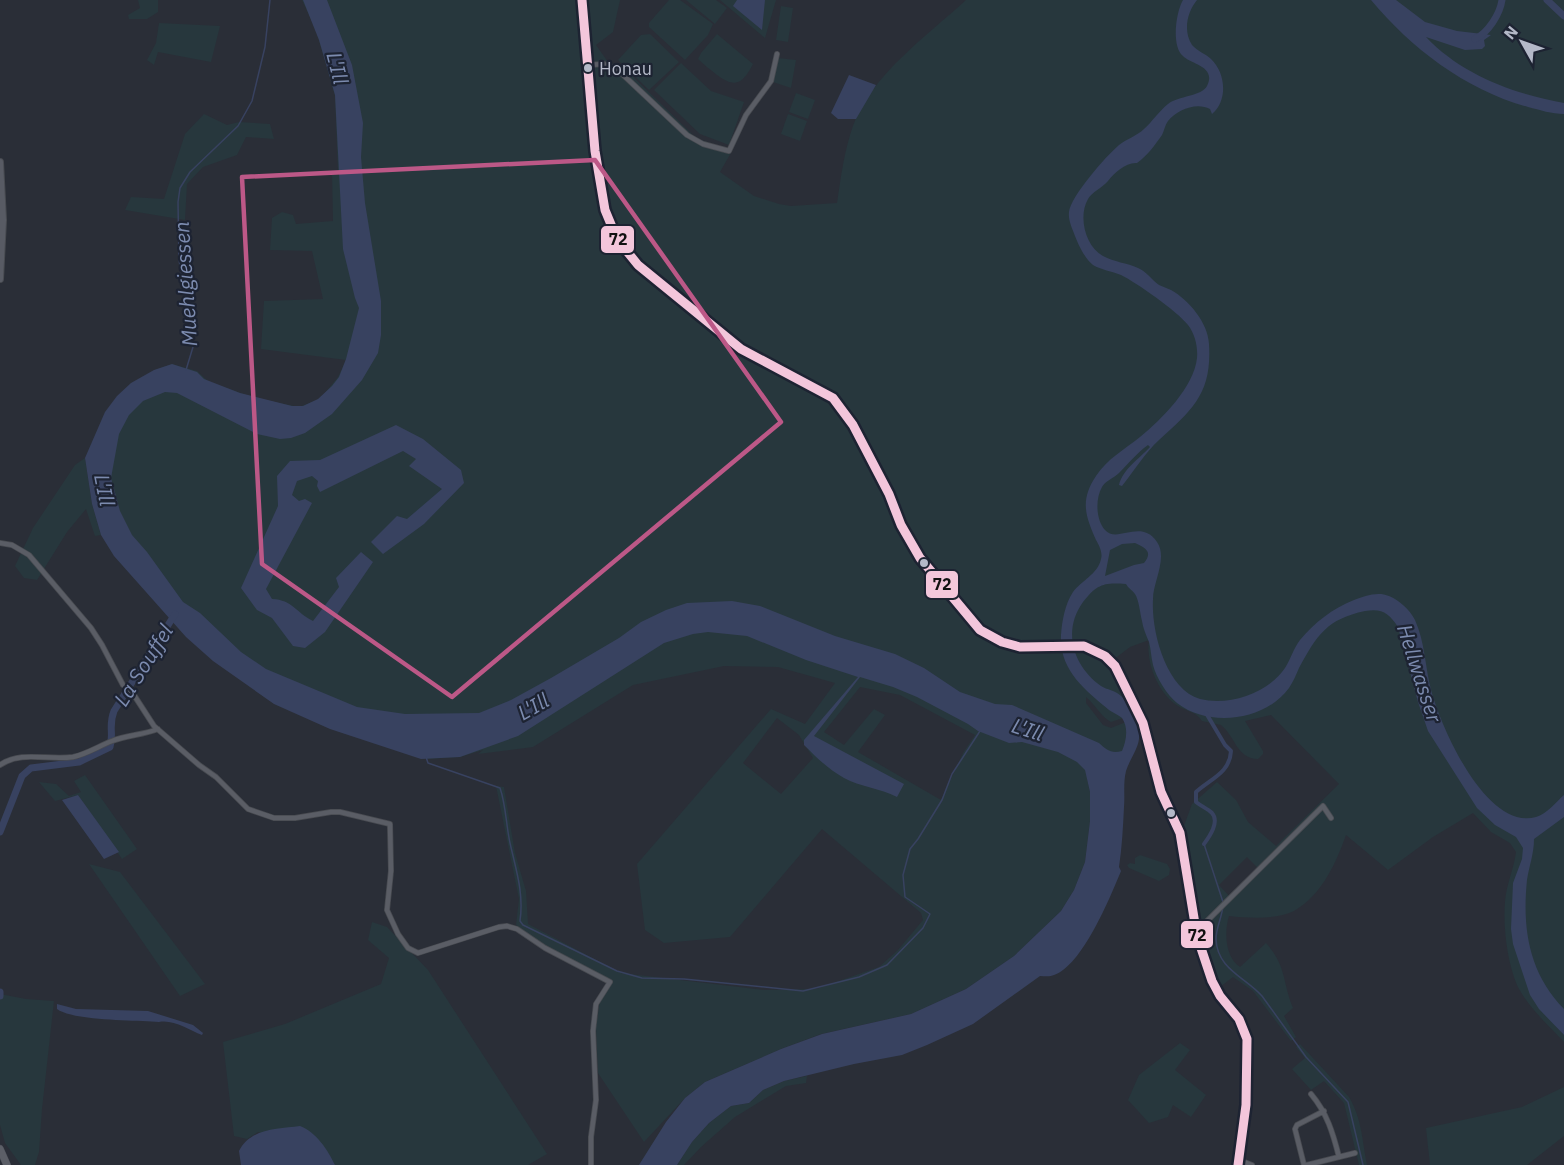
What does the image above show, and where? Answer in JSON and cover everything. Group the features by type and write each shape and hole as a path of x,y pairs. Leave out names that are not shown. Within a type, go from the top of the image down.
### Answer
{"main road":[{"path":"582,0 595,150 605,210 611,228 624,249 638,265 741,349 833,398 853,425 889,494 901,525 920,558 980,630 1002,642 1020,648 1084,646 1096,650 1109,659 1121,676 1143,723 1161,792 1180,833 1195,928 1212,981 1220,996 1239,1019 1247,1039 1246,1105 1238,1162"},
{"path":"0,162 3,211 0,279"},
{"path":"0,1149 7,1165"}],"street":[{"path":"588,65 604,64 618,70 687,135 703,144 729,151 746,115 771,81 777,54"},
{"path":"0,543 12,545 29,555 91,628 147,718 216,777 242,804 255,812 274,818 295,818 340,812 390,824 391,871 387,910 394,928 413,952 430,949 499,927 512,927 545,948 610,982 596,1004 593,1031 596,1100 591,1137 591,1165"},
{"path":"0,765 10,759 26,756 51,758 81,755 112,741 158,729"},
{"path":"1195,928 1202,926 1323,806 1330,818"},
{"path":"1311,1094 1324,1111 1339,1157"},
{"path":"1324,1111 1297,1125 1295,1129 1306,1165 1355,1153"},
{"path":"1238,1162 1252,1165"}],"highlighted area":[{"path":"595,160 781,422 452,697 262,564 242,177"}],"shaded area":[{"path":"138,0 158,0 158,12 147,19 129,19 128,15 140,8"},
{"path":"302,0 620,0 613,32 596,45 608,62 626,70 696,138 732,151 720,172 754,196 791,206 837,203 847,145 861,108 872,90 902,57 966,0 1564,0 1564,1034 1555,1026 1564,1035 1564,1042 1526,1000 1517,985 1511,965 1506,944 1505,902 1516,852 1510,843 1491,832 1473,813 1433,837 1388,870 1346,835 1327,878 1313,896 1294,911 1271,917 1229,916 1226,929 1227,944 1235,963 1240,967 1266,943 1278,959 1293,1008 1284,1016 1296,1037 1291,1041 1253,991 1233,977 1220,987 1198,934 1200,930 1196,921 1184,826 1192,804 1217,782 1236,800 1248,822 1276,846 1339,784 1271,715 1245,721 1263,751 1258,759 1245,755 1221,725 1202,721 1197,715 1175,704 1162,691 1154,674 1149,657 1149,640 1130,647 1113,660 1110,657 1107,661 1111,665 1113,678 1130,703 1129,716 1111,722 1086,697 1086,703 1103,725 1111,728 1131,720 1137,745 1087,778 1090,792 1090,821 1085,862 1074,890 1061,911 1014,956 966,989 911,1014 821,1034 705,1082 685,1098 644,1142 598,1073 596,1027 600,1000 611,983 570,964 516,925 519,899 496,786 504,787 515,853 526,891 528,924 621,973 765,990 816,989 879,967 898,950 923,920 921,913 822,829 730,937 664,943 645,930 637,864 771,709 805,724 835,683 778,667 724,666 633,685 533,747 478,754 483,750 460,757 426,759 423,733 287,692 165,592 108,497 117,422 159,387 153,371 172,364 197,371 209,382 255,398 299,407 317,400 324,394 338,377 346,360 261,349 264,301 323,299 312,251 270,250 272,218 282,212 293,215 296,224 333,221 332,172 338,172 335,96 316,30","holes":["860,687 900,695 975,735 963,753 941,800 858,752 885,715 874,709 844,745 824,732","777,718 799,735 813,758 781,794 743,763","1247,857 1260,870 1231,898 1219,885"]},
{"path":"669,0 680,0 713,24 708,35 685,60 649,27 649,23"},
{"path":"686,0 716,0 727,8 715,24"},
{"path":"720,0 776,0 765,38"},
{"path":"781,6 793,8 788,42 776,40"},
{"path":"159,23 220,26 211,62 158,52 154,65 147,60 156,43"},
{"path":"650,34 679,62 649,90 618,60 641,35"},
{"path":"717,34 753,64 746,76 738,82 729,82 698,59"},
{"path":"778,58 796,60 791,88 773,82"},
{"path":"681,63 711,91 744,102 729,145 700,134 654,90"},
{"path":"796,93 815,100 808,119 789,112"},
{"path":"204,114 227,125 239,122 270,124 274,139 246,137 237,155 203,167 187,184 185,220 125,210 131,197 164,199 185,134"},
{"path":"788,114 807,121 800,141 781,134"},
{"path":"85,458 92,504 101,535 95,536 86,509 67,532 37,580 24,578 15,566 33,528 75,465"},
{"path":"85,775 137,849 122,859 78,795 55,801 39,782 56,784 69,796 81,792 74,781"},
{"path":"1140,855 1167,864 1170,869 1169,875 1159,881 1129,868 1127,865 1135,864 1135,858"},
{"path":"89,864 120,872 205,984 180,996"},
{"path":"372,922 387,927 428,970 547,1154 528,1165 335,1165 329,1154 258,1132 247,1139 234,1136 223,1042 285,1024 381,984 389,958 368,940"},
{"path":"0,994 54,1001 39,1152 35,1165 21,1165 5,1143 0,1125"},
{"path":"1180,1043 1190,1050 1175,1070 1206,1095 1191,1117 1173,1105 1168,1117 1149,1123 1128,1100 1139,1075"},
{"path":"1300,1044 1349,1097 1359,1122 1367,1165 1359,1165 1344,1103 1324,1081 1311,1090 1292,1069 1305,1058 1296,1047"},
{"path":"807,1076 806,1083 786,1086 735,1117 684,1165 677,1165 692,1142 709,1123 731,1106 749,1103 763,1090 784,1081"},
{"path":"1564,1087 1564,1136 1527,1165 1430,1165 1426,1128 1522,1107"}],"water":[{"path":"303,0 327,0 352,65 363,123 361,157 365,203 381,301 381,335 378,353 362,380 332,414 305,433 291,438 280,439 257,434 177,393 165,392 143,401 129,415 119,434 111,478 120,511 132,535 183,602 200,613 241,652 266,669 357,707 405,714 479,713 511,700 551,678 619,638 641,622 666,610 687,603 732,601 760,606 835,636 895,654 924,668 960,692 995,704 1012,705 1115,752 1122,751 1125,743 1124,722 1121,717 1091,695 1075,678 1064,659 1062,647 1062,624 1068,602 1076,588 1096,569 1101,557 1087,515 1086,500 1091,485 1105,464 1149,430 1176,402 1195,369 1197,349 1190,329 1175,312 1128,279 1096,267 1090,262 1076,239 1069,212 1082,187 1119,145 1147,126 1168,104 1200,92 1207,86 1209,79 1206,70 1183,56 1179,51 1176,37 1178,12 1183,0 1197,0 1189,16 1187,28 1189,40 1196,49 1211,59 1220,72 1223,87 1221,102 1212,114 1210,109 1199,106 1187,108 1172,117 1162,135 1144,157 1137,163 1129,164 1121,169 1088,199 1084,222 1088,238 1103,256 1141,269 1159,285 1178,294 1191,306 1208,336 1207,375 1198,399 1191,409 1149,451 1122,486 1119,485 1124,474 1150,447 1148,445 1103,485 1098,503 1100,521 1110,534 1144,532 1151,535 1157,542 1160,548 1161,563 1154,592 1153,612 1158,642 1163,657 1178,684 1188,693 1200,699 1224,701 1259,691 1278,677 1298,643 1312,627 1331,612 1354,600 1380,594 1397,600 1407,609 1418,628 1436,707 1455,750 1483,793 1500,808 1518,817 1536,817 1548,811 1564,795 1564,817 1534,839 1527,880 1526,916 1530,949 1536,965 1543,981 1564,1009 1564,1035 1539,1009 1530,995 1513,944 1511,929 1513,883 1522,859 1523,848 1516,837 1495,825 1477,808 1428,731 1398,627 1391,618 1381,611 1371,610 1352,614 1332,624 1324,630 1312,646 1290,686 1279,699 1251,714 1220,718 1190,711 1169,695 1154,670 1149,642 1135,594 1126,584 1112,583 1097,588 1083,602 1073,625 1072,636 1077,658 1083,669 1101,686 1116,692 1124,699 1134,718 1139,737 1125,776 1119,867 1121,871 1094,930 1075,959 1054,975 1040,976 973,1024 927,1045 902,1055 784,1081 763,1090 749,1103 731,1106 709,1123 692,1142 677,1165 639,1165 666,1122 685,1098 705,1082 822,1034 911,1014 966,989 1014,956 1061,911 1074,890 1085,862 1090,821 1090,792 1085,770 1077,762 1058,752 1022,742 1009,743 978,731 917,697 860,677 814,736 904,784 897,797 857,783 827,767 804,745 804,740 858,677 806,660 747,636 708,632 664,643 518,736 460,757 421,759 330,729 274,704 213,661 186,637 114,556 101,535 92,504 85,458 105,412 117,396 131,383 154,370 172,364 197,372 204,379 240,393 292,406 303,406 318,399 339,377 359,308 343,249 335,95 319,40","holes":["1135,543 1148,553 1144,563 1105,576 1110,550 1122,544"]},
{"path":"737,0 765,0 762,30 733,6"},
{"path":"1371,0 1396,0 1425,22 1457,31 1491,35 1484,40 1485,46 1482,49 1465,50 1426,37 1456,62 1490,81 1526,94 1564,103 1564,114 1542,111 1505,100 1462,79 1422,51"},
{"path":"849,75 876,85 856,119 838,119 831,113"},
{"path":"396,425 423,439 461,470 464,483 424,524 383,554 371,542 397,516 407,519 442,489 409,466 416,459 403,451 320,492 317,486 318,481 312,476 297,481 292,495 299,501 305,499 312,503 266,589 272,599 289,604 313,621 339,587 336,578 361,552 373,562 325,632 305,648 293,646 272,618 257,610 241,588 278,506 277,476 290,461 320,460"},
{"path":"78,795 119,852 104,859 62,800"},
{"path":"57,1004 76,1009 148,1011 193,1025 203,1033 202,1035 170,1022 76,1016 57,1009"},
{"path":"300,1126 321,1142 335,1165 241,1165 239,1151 250,1138 265,1131"}],"waterway":[{"name":"Muehlgiessen","path":"186,370 193,347 179,260 178,202 180,188 190,172 238,126 252,101 265,47 270,0"},
{"path":"1475,39 1493,22 1502,0"},
{"path":"1547,0 1564,16"},
{"name":"La Souffel","path":"0,832 22,776 31,768 79,762 110,747 111,721 114,711 175,614"},
{"path":"1204,844 1215,821 1212,813 1196,802 1196,792 1223,770 1230,759 1231,751 1206,713"},
{"path":"426,757 428,763 500,788 519,882 520,921 523,925 617,971 642,978 684,979 803,991 859,977 887,965 923,928 930,914 905,897 903,875 910,849 942,800 952,774 980,731"},
{"path":"1204,844 1223,902"},
{"path":"1223,906 1216,939 1221,958 1233,972 1262,996 1306,1057 1348,1102 1363,1165"}],"transit line":[{"name":"72","path":"582,0 595,151 605,210 617,239 638,265 741,349 833,398 853,425 889,494 901,525 920,558 980,630 1002,642 1020,647 1084,646 1105,656 1115,666 1143,723 1161,792 1180,833 1197,936 1212,981 1220,996 1239,1019 1247,1039 1246,1105 1238,1165"}],"place":[{"name":"Honau","path":"588,68"}],"water label":[{"name":"L'Ill","path":"338,68"},
{"name":"L'Ill","path":"105,490"},
{"name":"Hellwasser","path":"1420,673"},
{"name":"L'Ill","path":"533,706"},
{"name":"L'Ill","path":"1028,729"}]}
